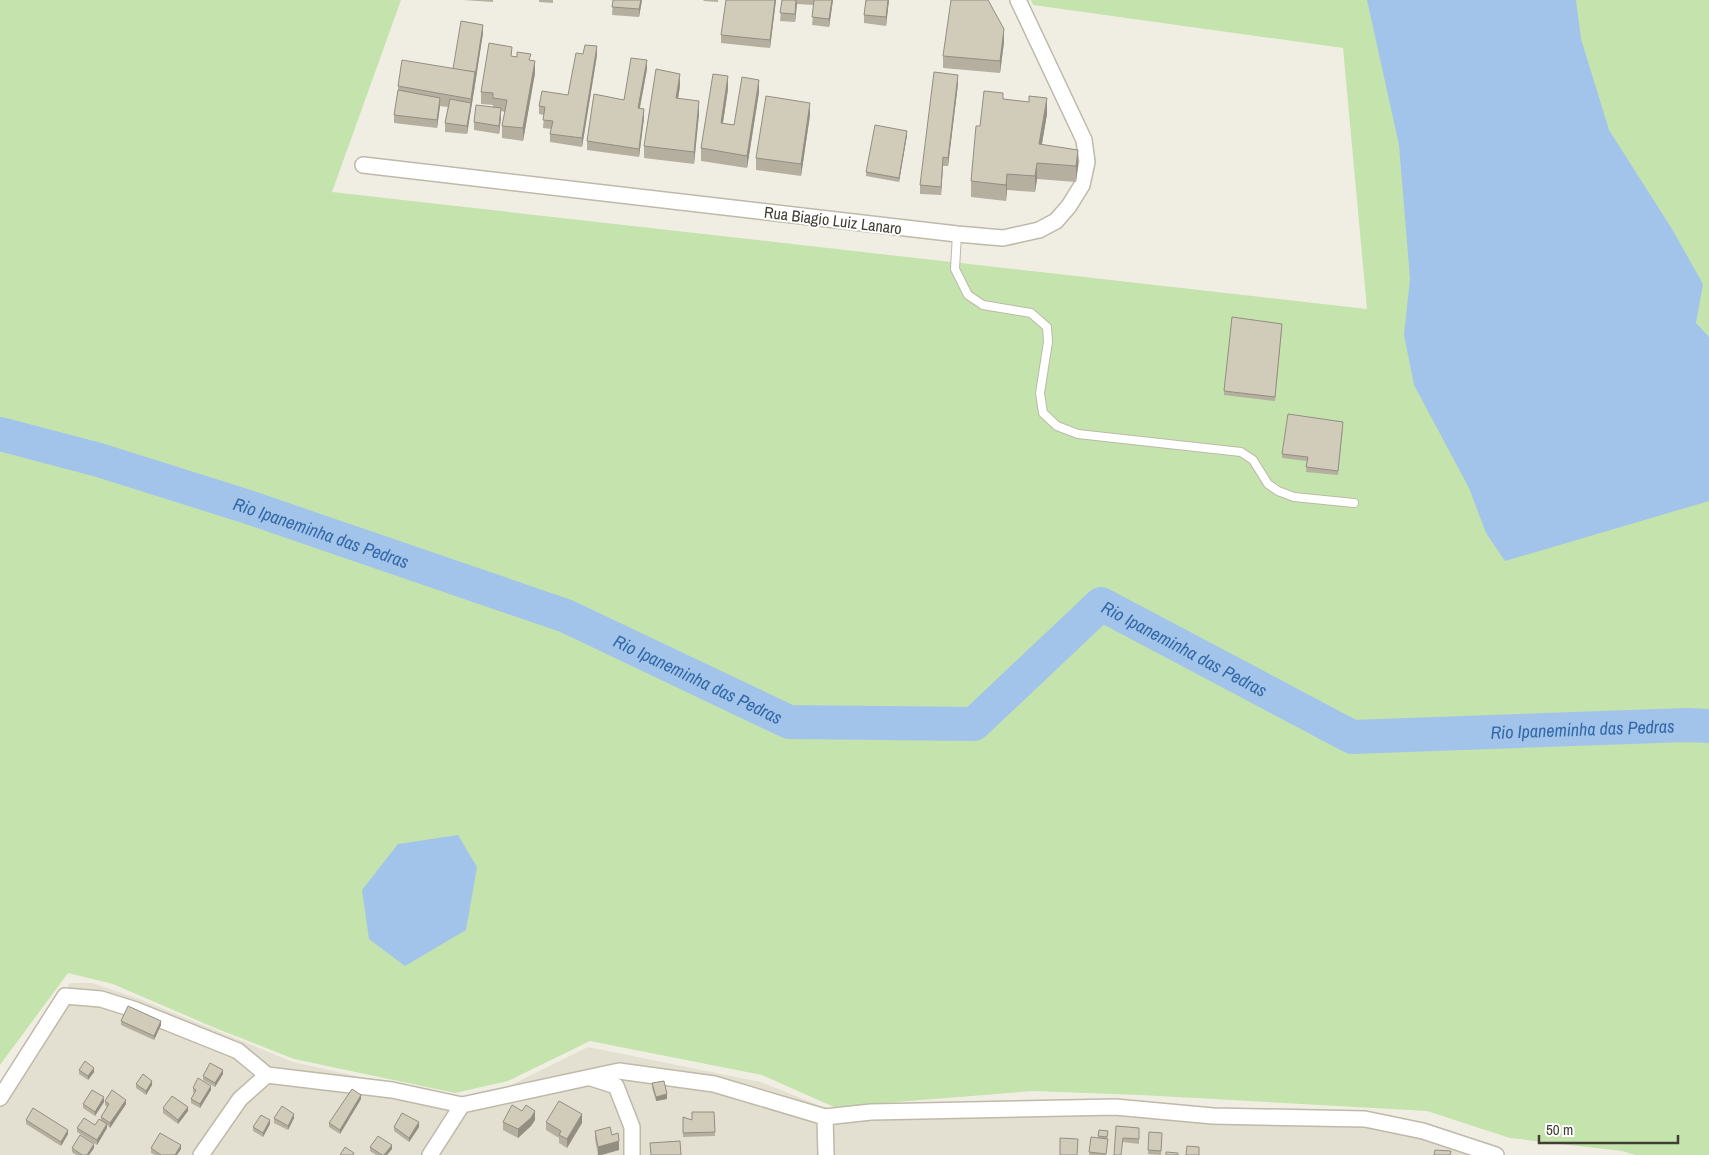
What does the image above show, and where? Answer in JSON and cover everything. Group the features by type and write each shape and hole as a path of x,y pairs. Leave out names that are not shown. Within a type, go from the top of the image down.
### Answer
{"street":[{"name":"Rua Biagio Luiz Lanaro","path":"363,164 957,234 1003,238 1039,230 1056,221 1069,206 1082,185 1087,162 1084,140 1018,0"},
{"path":"0,1098 65,996 100,999 144,1014 238,1051 267,1075 392,1090 462,1106 619,1071 714,1084 825,1117 871,1112 1116,1107 1213,1116 1365,1118 1423,1132 1496,1155"},
{"path":"201,1155 240,1099 267,1075"},
{"path":"590,1078 616,1086 632,1127 632,1155"},
{"path":"430,1155 462,1106"},
{"path":"825,1117 826,1155"}],"lane":[{"path":"957,234 955,269 968,295 984,305 1031,313 1047,327 1048,342 1040,393 1043,413 1057,426 1078,434 1241,452 1253,460 1268,484 1278,491 1294,497 1354,503"}],"shaded area":[{"path":"70,983 93,983 142,1000 293,1062 455,1098 511,1085 588,1047 761,1082 838,1113 1116,1107 1410,1127 1497,1155 0,1155 0,1088"}],"green space":[{"path":"0,0 401,0 332,192 1367,309 1343,48 1033,5 1031,0 1709,0 1709,1155 1635,1155 1622,1151 1510,1138 1427,1111 1140,1095 1033,1091 834,1107 762,1075 590,1041 508,1081 455,1093 294,1059 215,1028 113,984 68,973 0,1065"}],"water":[{"path":"1367,0 1576,0 1581,39 1609,130 1672,229 1703,284 1696,323 1709,337 1709,501 1505,561 1486,533 1469,488 1414,385 1404,335 1410,279 1399,145"},
{"path":"458,835 477,867 466,930 405,966 369,939 362,890 398,844"}],"building":[{"path":"613,0 641,0 639,9 612,7"},
{"path":"726,0 775,0 770,40 721,35"},
{"path":"782,0 796,0 795,14 780,13"},
{"path":"814,0 832,0 829,19 812,17"},
{"path":"866,0 888,0 886,17 864,15"},
{"path":"951,0 988,0 1004,29 1000,61 943,56"},
{"path":"461,21 483,25 475,76 475,72 453,69"},
{"path":"489,43 512,47 511,56 517,57 517,52 531,54 529,60 535,61 523,128 502,126 507,100 493,98 493,93 481,92"},
{"path":"585,45 597,46 582,138 550,134 553,121 543,120 545,107 539,106 542,91 568,95 576,53 583,54"},
{"path":"631,58 647,60 638,108 644,109 639,149 587,141 594,94 624,100"},
{"path":"402,60 475,72 471,99 398,86"},
{"path":"656,69 680,74 676,98 699,101 694,152 644,146"},
{"path":"934,72 958,75 948,158 943,157 941,187 920,185"},
{"path":"713,74 728,76 721,123 734,125 742,77 759,80 747,156 701,148"},
{"path":"398,90 440,98 437,120 394,115"},
{"path":"984,91 1003,93 1003,99 1029,102 1029,96 1047,98 1039,144 1078,150 1076,166 1037,163 1035,176 1007,174 1006,185 971,181 976,126 980,126"},
{"path":"766,96 810,103 801,164 756,158"},
{"path":"450,99 471,103 467,126 445,123"},
{"path":"476,105 501,108 499,126 474,122"},
{"path":"875,125 907,131 899,178 866,172"},
{"path":"1232,317 1282,324 1275,397 1224,391"},
{"path":"1288,414 1343,422 1338,471 1306,467 1308,457 1282,454"},
{"path":"128,1006 161,1021 154,1036 121,1021"},
{"path":"85,1061 94,1068 88,1076 79,1070"},
{"path":"210,1063 223,1070 215,1083 203,1076"},
{"path":"143,1074 152,1081 146,1091 136,1084"},
{"path":"198,1078 211,1086 200,1104 191,1099 196,1090 193,1088"},
{"path":"664,1081 667,1094 656,1097 652,1083"},
{"path":"352,1089 361,1095 340,1130 329,1123"},
{"path":"92,1090 104,1097 95,1112 83,1104"},
{"path":"112,1090 126,1100 110,1123 101,1117 109,1104 105,1101"},
{"path":"172,1096 188,1107 178,1120 163,1108"},
{"path":"559,1101 582,1114 567,1139 559,1135 561,1131 546,1122"},
{"path":"512,1105 522,1111 526,1105 535,1111 531,1118 518,1129 503,1122"},
{"path":"282,1106 294,1114 288,1126 274,1118"},
{"path":"33,1108 68,1130 61,1142 26,1120"},
{"path":"692,1112 714,1112 715,1132 683,1133 683,1117 692,1120"},
{"path":"402,1113 419,1122 409,1138 394,1127"},
{"path":"261,1115 270,1120 263,1133 253,1127"},
{"path":"84,1118 95,1125 99,1119 107,1124 97,1140 77,1128"},
{"path":"1116,1126 1139,1128 1139,1139 1123,1138 1121,1155 1114,1155"},
{"path":"610,1127 612,1135 618,1133 619,1141 598,1147 595,1131"},
{"path":"1099,1130 1108,1131 1107,1137 1098,1136"},
{"path":"1149,1132 1162,1133 1161,1151 1148,1150"},
{"path":"160,1133 181,1145 175,1155 161,1155 151,1148"},
{"path":"80,1135 94,1144 87,1155 82,1155 72,1148"},
{"path":"378,1136 392,1145 384,1155 370,1147"},
{"path":"1091,1137 1108,1139 1106,1154 1089,1152"},
{"path":"1060,1138 1078,1139 1077,1155 1060,1155"},
{"path":"680,1141 681,1155 651,1155 650,1143"},
{"path":"1187,1146 1199,1147 1199,1155 1186,1155"},
{"path":"345,1147 354,1153 353,1155 340,1155"},
{"path":"1435,1150 1451,1151 1450,1155 1434,1155"},
{"path":"1166,1152 1178,1153 1178,1155 1166,1155"}],"waterway":[{"name":"Rio Ipaneminha das Pedras","path":"0,434 99,460 245,506 566,616 789,722 974,724 1101,604 1352,737 1687,725 1709,726"}]}
